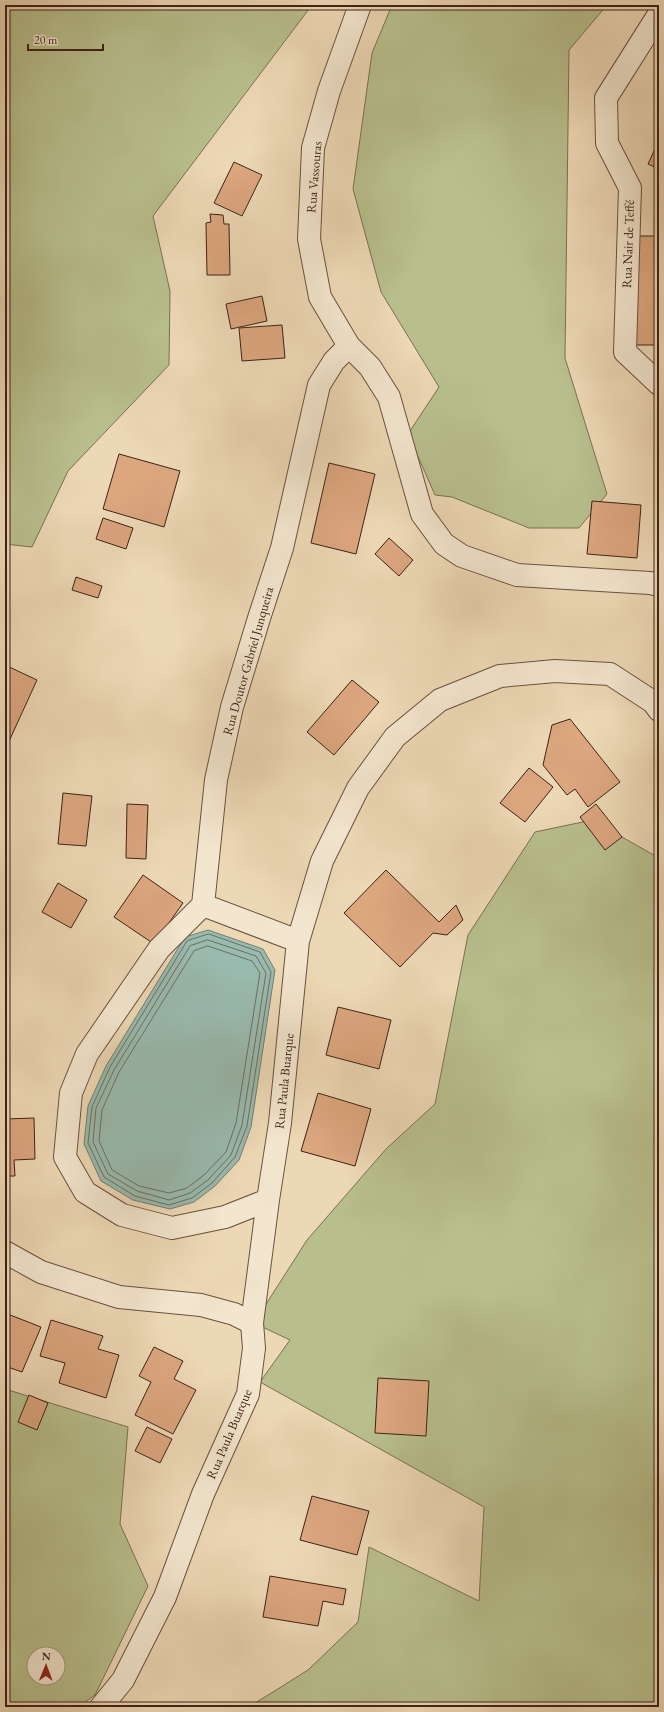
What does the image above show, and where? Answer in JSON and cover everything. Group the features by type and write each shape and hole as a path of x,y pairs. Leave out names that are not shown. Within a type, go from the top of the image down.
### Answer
{"street":[{"name":"Rua Vassouras","path":"349,346 320,297 309,239 313,148 329,91 360,5"},
{"name":"Rua Nair de Teffé","path":"659,14 606,98 607,142 630,188 625,352 659,384"},
{"path":"349,346 370,367 389,397 422,514 444,544 462,556 517,575 650,583 659,585"},
{"name":"Rua Doutor Gabriel Junqueira","path":"203,905 216,780 232,707 282,548 319,385 334,361 349,346"},
{"name":"Rua Paula Buarque","path":"101,1707 123,1680 165,1597 204,1494 248,1394 254,1354 252,1322 280,1123 298,941 322,861 358,788 395,737 440,700 500,676 555,671 610,674 653,702 659,710"},
{"path":"268,1200 225,1218 172,1228 122,1215 85,1192 65,1157 70,1093 87,1054 159,949 203,905 298,941"},
{"path":"5,1252 41,1272 119,1296 201,1305 234,1314 252,1322"}],"green space":[{"path":"5,5 312,5 153,216 170,291 169,365 68,471 32,547 5,544"},
{"path":"392,5 607,5 569,50 565,358 607,494 579,528 529,528 452,497 435,495 408,434 439,387 381,292 353,189 372,53"},
{"path":"592,820 659,858 659,1707 249,1707 308,1670 358,1622 369,1547 479,1601 484,1507 260,1382 290,1340 254,1323 307,1240 386,1149 435,1104 468,935 535,832"},
{"path":"5,1389 128,1427 120,1524 148,1586 95,1695 78,1707 5,1707"}],"water":[{"path":"208,930 263,949 275,970 251,1127 239,1160 215,1186 194,1202 170,1209 133,1200 101,1181 84,1144 88,1106 106,1066 185,937"}],"building":[{"path":"659,140 659,169 648,164"},
{"path":"234,162 262,175 242,216 214,203"},
{"path":"210,214 223,215 224,224 229,224 230,275 207,275 206,223 211,222"},
{"path":"638,236 659,236 659,345 635,345"},
{"path":"262,296 267,321 231,329 226,304"},
{"path":"282,325 285,358 242,361 239,328"},
{"path":"119,454 180,471 164,527 103,509"},
{"path":"329,463 375,474 356,554 311,543"},
{"path":"592,501 641,505 637,558 587,554"},
{"path":"103,518 133,528 126,549 96,539"},
{"path":"389,538 413,560 399,576 375,554"},
{"path":"76,577 102,586 98,598 72,590"},
{"path":"5,665 37,680 5,750"},
{"path":"352,680 379,702 334,755 307,732"},
{"path":"570,719 620,782 588,807 575,789 567,795 543,765 552,725"},
{"path":"529,768 553,787 525,822 500,803"},
{"path":"63,793 92,796 86,846 58,844"},
{"path":"127,804 148,805 146,859 126,858"},
{"path":"596,804 622,837 605,850 580,817"},
{"path":"386,870 439,922 456,905 463,920 447,935 433,933 400,967 344,913"},
{"path":"143,875 183,903 154,944 114,917"},
{"path":"58,883 87,900 71,928 42,912"},
{"path":"338,1007 391,1020 379,1069 326,1055"},
{"path":"318,1093 371,1109 355,1166 301,1151"},
{"path":"34,1118 35,1159 14,1160 15,1176 5,1176 5,1119"},
{"path":"5,1313 41,1327 22,1372 5,1366"},
{"path":"51,1320 103,1336 98,1349 119,1355 106,1398 59,1383 65,1363 40,1356"},
{"path":"154,1347 183,1361 174,1379 196,1390 173,1434 135,1415 151,1382 139,1376"},
{"path":"378,1378 429,1381 426,1436 375,1433"},
{"path":"29,1395 48,1403 37,1430 18,1422"},
{"path":"147,1427 172,1439 160,1463 135,1451"},
{"path":"312,1496 369,1511 357,1555 300,1540"},
{"path":"270,1576 346,1589 343,1605 323,1601 318,1626 263,1617"}]}
